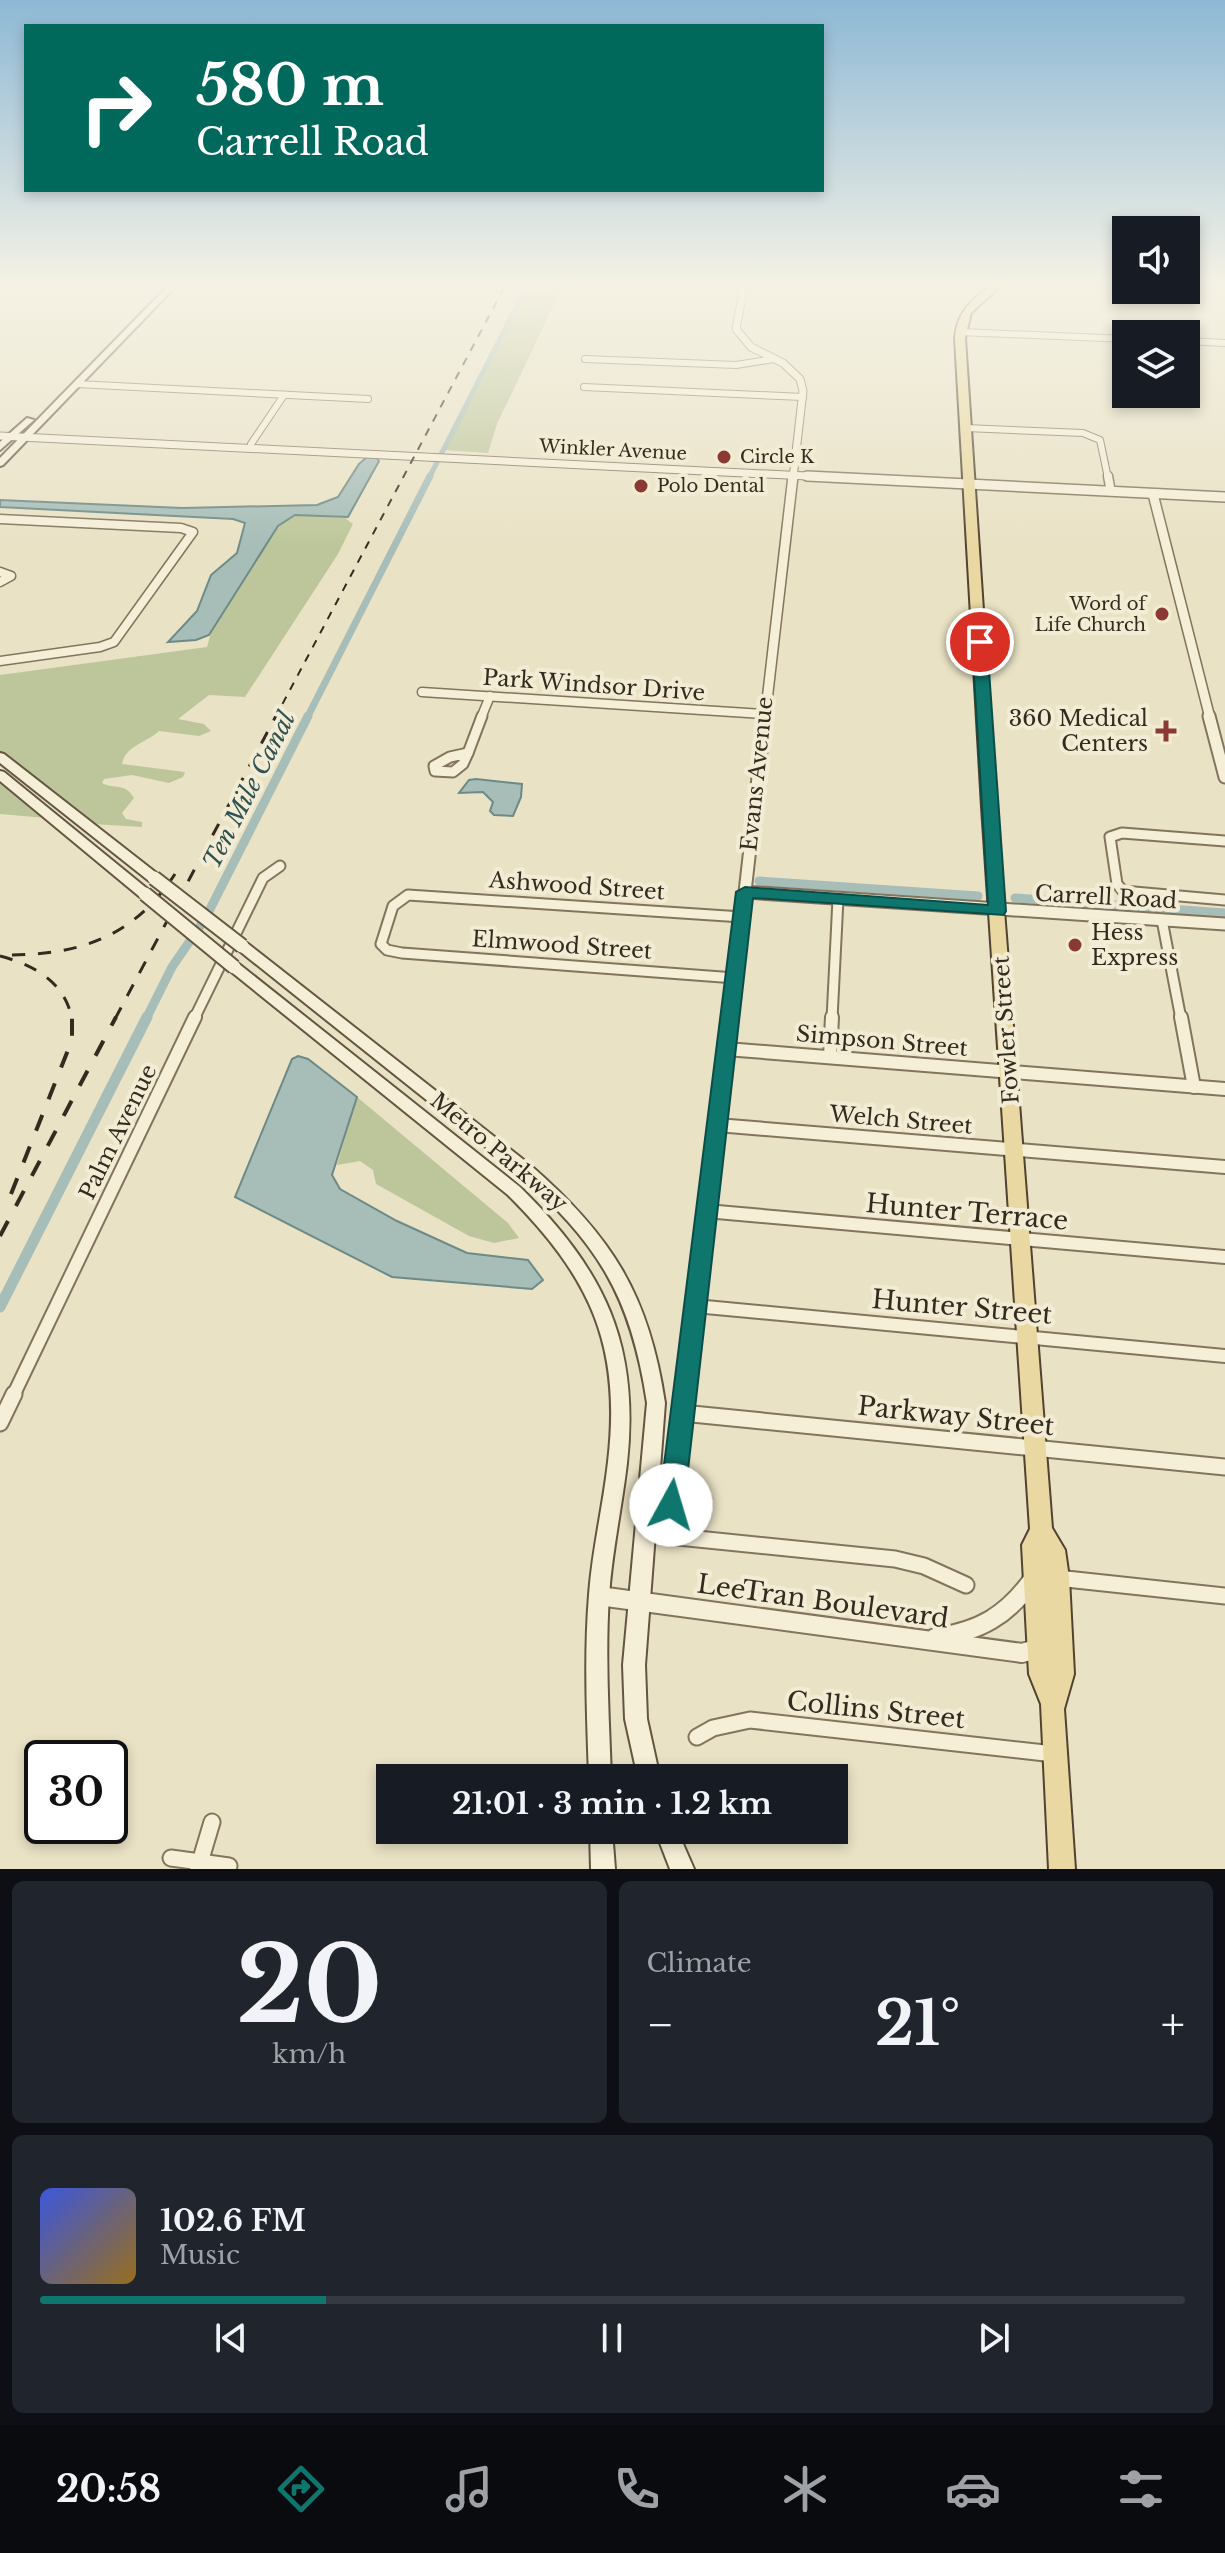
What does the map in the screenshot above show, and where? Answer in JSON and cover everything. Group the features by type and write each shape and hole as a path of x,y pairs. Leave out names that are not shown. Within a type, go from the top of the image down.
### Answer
{"main road":[{"path":"0,447 75,373"},
{"path":"0,463 13,435 87,373"},
{"name":"Fowler Street","path":"963,373 1041,1530 1033,1545 1046,1576 1050,1646 1041,1674 1052,1701 1062,1869"},
{"name":"Metro Parkway","path":"0,757 546,1186 602,1249 640,1324 656,1403 634,1665 636,1719 646,1764"},
{"name":"Metro Parkway","path":"0,775 514,1191 551,1226 599,1302 609,1330 620,1382 619,1440 599,1596"},
{"path":"599,1596 600,1764"},
{"path":"602,1844 603,1869"},
{"path":"672,1844 682,1869"}],"street":[{"path":"584,387 803,397 799,376 795,373"},
{"path":"76,385 368,399"},
{"path":"202,446 251,444 284,395"},
{"name":"Evans Avenue","path":"803,397 763,714 745,892 668,1536 895,1559 924,1566 966,1585"},
{"path":"966,428 1083,433 1097,437 1110,487"},
{"name":"Winkler Avenue","path":"13,435 341,448 1225,495"},
{"name":"Winkler Avenue","path":"13,435 427,454"},
{"path":"312,451 341,448"},
{"name":"Winkler Avenue","path":"970,483 1110,487 1157,492"},
{"path":"1157,492 1225,777"},
{"path":"0,519 181,528 193,532 114,642 100,647 0,661"},
{"path":"0,572 11,576 0,582"},
{"name":"Park Windsor Drive","path":"422,692 763,714"},
{"path":"468,753 490,696"},
{"path":"1225,841 1127,834 1110,837 1117,884 1123,891 1225,900"},
{"name":"Palm Avenue","path":"0,1423 251,900 263,878 280,866"},
{"name":"Carrell Road","path":"745,892 1225,924"},
{"name":"Ashwood Street","path":"387,950 381,944 390,911 397,900 408,895 742,917"},
{"path":"830,1057 838,899"},
{"path":"1162,920 1194,1087"},
{"name":"Elmwood Street","path":"387,950 735,978"},
{"name":"Simpson Street","path":"726,1049 1225,1089"},
{"name":"Welch Street","path":"717,1125 1225,1167"},
{"name":"Hunter Terrace","path":"706,1211 1225,1257"},
{"name":"Hunter Street","path":"695,1306 1225,1356"},
{"name":"Parkway Street","path":"682,1413 1225,1467"},
{"path":"916,1641 982,1628 1002,1618 1046,1576 1225,1596"},
{"name":"LeeTran Boulevard","path":"599,1596 1022,1653 1050,1646"},
{"name":"Collins Street","path":"697,1737 713,1728 750,1720 1054,1754"},
{"path":"199,1866 212,1822"},
{"path":"171,1858 199,1866 229,1866"}],"green space":[{"path":"484,373 521,373 497,424 488,453 444,450"},
{"path":"295,515 345,518 353,524 338,554 245,697 209,695 178,719 204,724 211,731 199,736 159,731 127,753 122,764 185,772 183,777 169,783 132,775 104,779 102,783 131,793 134,798 122,813 126,819 142,822 142,827 92,824 0,753 0,675 207,647 212,630 278,526"},
{"path":"0,780 46,818 0,814"},
{"path":"357,1097 508,1223 519,1238 494,1243 469,1236 376,1184 373,1170 360,1161 337,1165"}],"water":[{"path":"367,457 376,457 379,461 348,517 295,515 278,526 209,635 196,640 168,642 197,611 211,575 237,553 245,523 233,519 0,507 0,500 182,508 317,505 338,497"},
{"path":"469,780 522,784 521,797 513,816 494,815 490,811 493,802 483,792 459,793"},
{"path":"298,1056 308,1059 357,1097 332,1175 340,1189 397,1221 467,1253 528,1260 543,1280 532,1289 392,1277 235,1197 292,1059"}],"waterway":[{"name":"Ten Mile Canal","path":"429,478 482,373"},
{"name":"Ten Mile Canal","path":"307,718 430,476"},
{"name":"Ten Mile Canal","path":"147,1017 172,967 205,919 308,716"},
{"path":"759,881 978,896"},
{"path":"1015,898 1225,913"},
{"name":"Ten Mile Canal","path":"0,1307 147,1017"}],"railway":[{"path":"275,718 459,373"},
{"path":"115,1019 276,716"},
{"path":"12,955 62,950 106,937 143,912 175,874"},
{"path":"0,956 25,964 46,977 63,995 72,1019"},
{"path":"0,1236 116,1017"},
{"path":"11,1194 72,1040 72,1019"}],"place":[{"name":"Circle K","path":"724,457"},
{"name":"Polo Dental","path":"641,486"},
{"name":"Word of Life Church","path":"1162,614"},
{"name":"360 Medical Centers","path":"1166,731"},
{"name":"Hess Express","path":"1075,945"}],"route":[{"path":"671,1505 745,892 997,911 980,642"}]}
